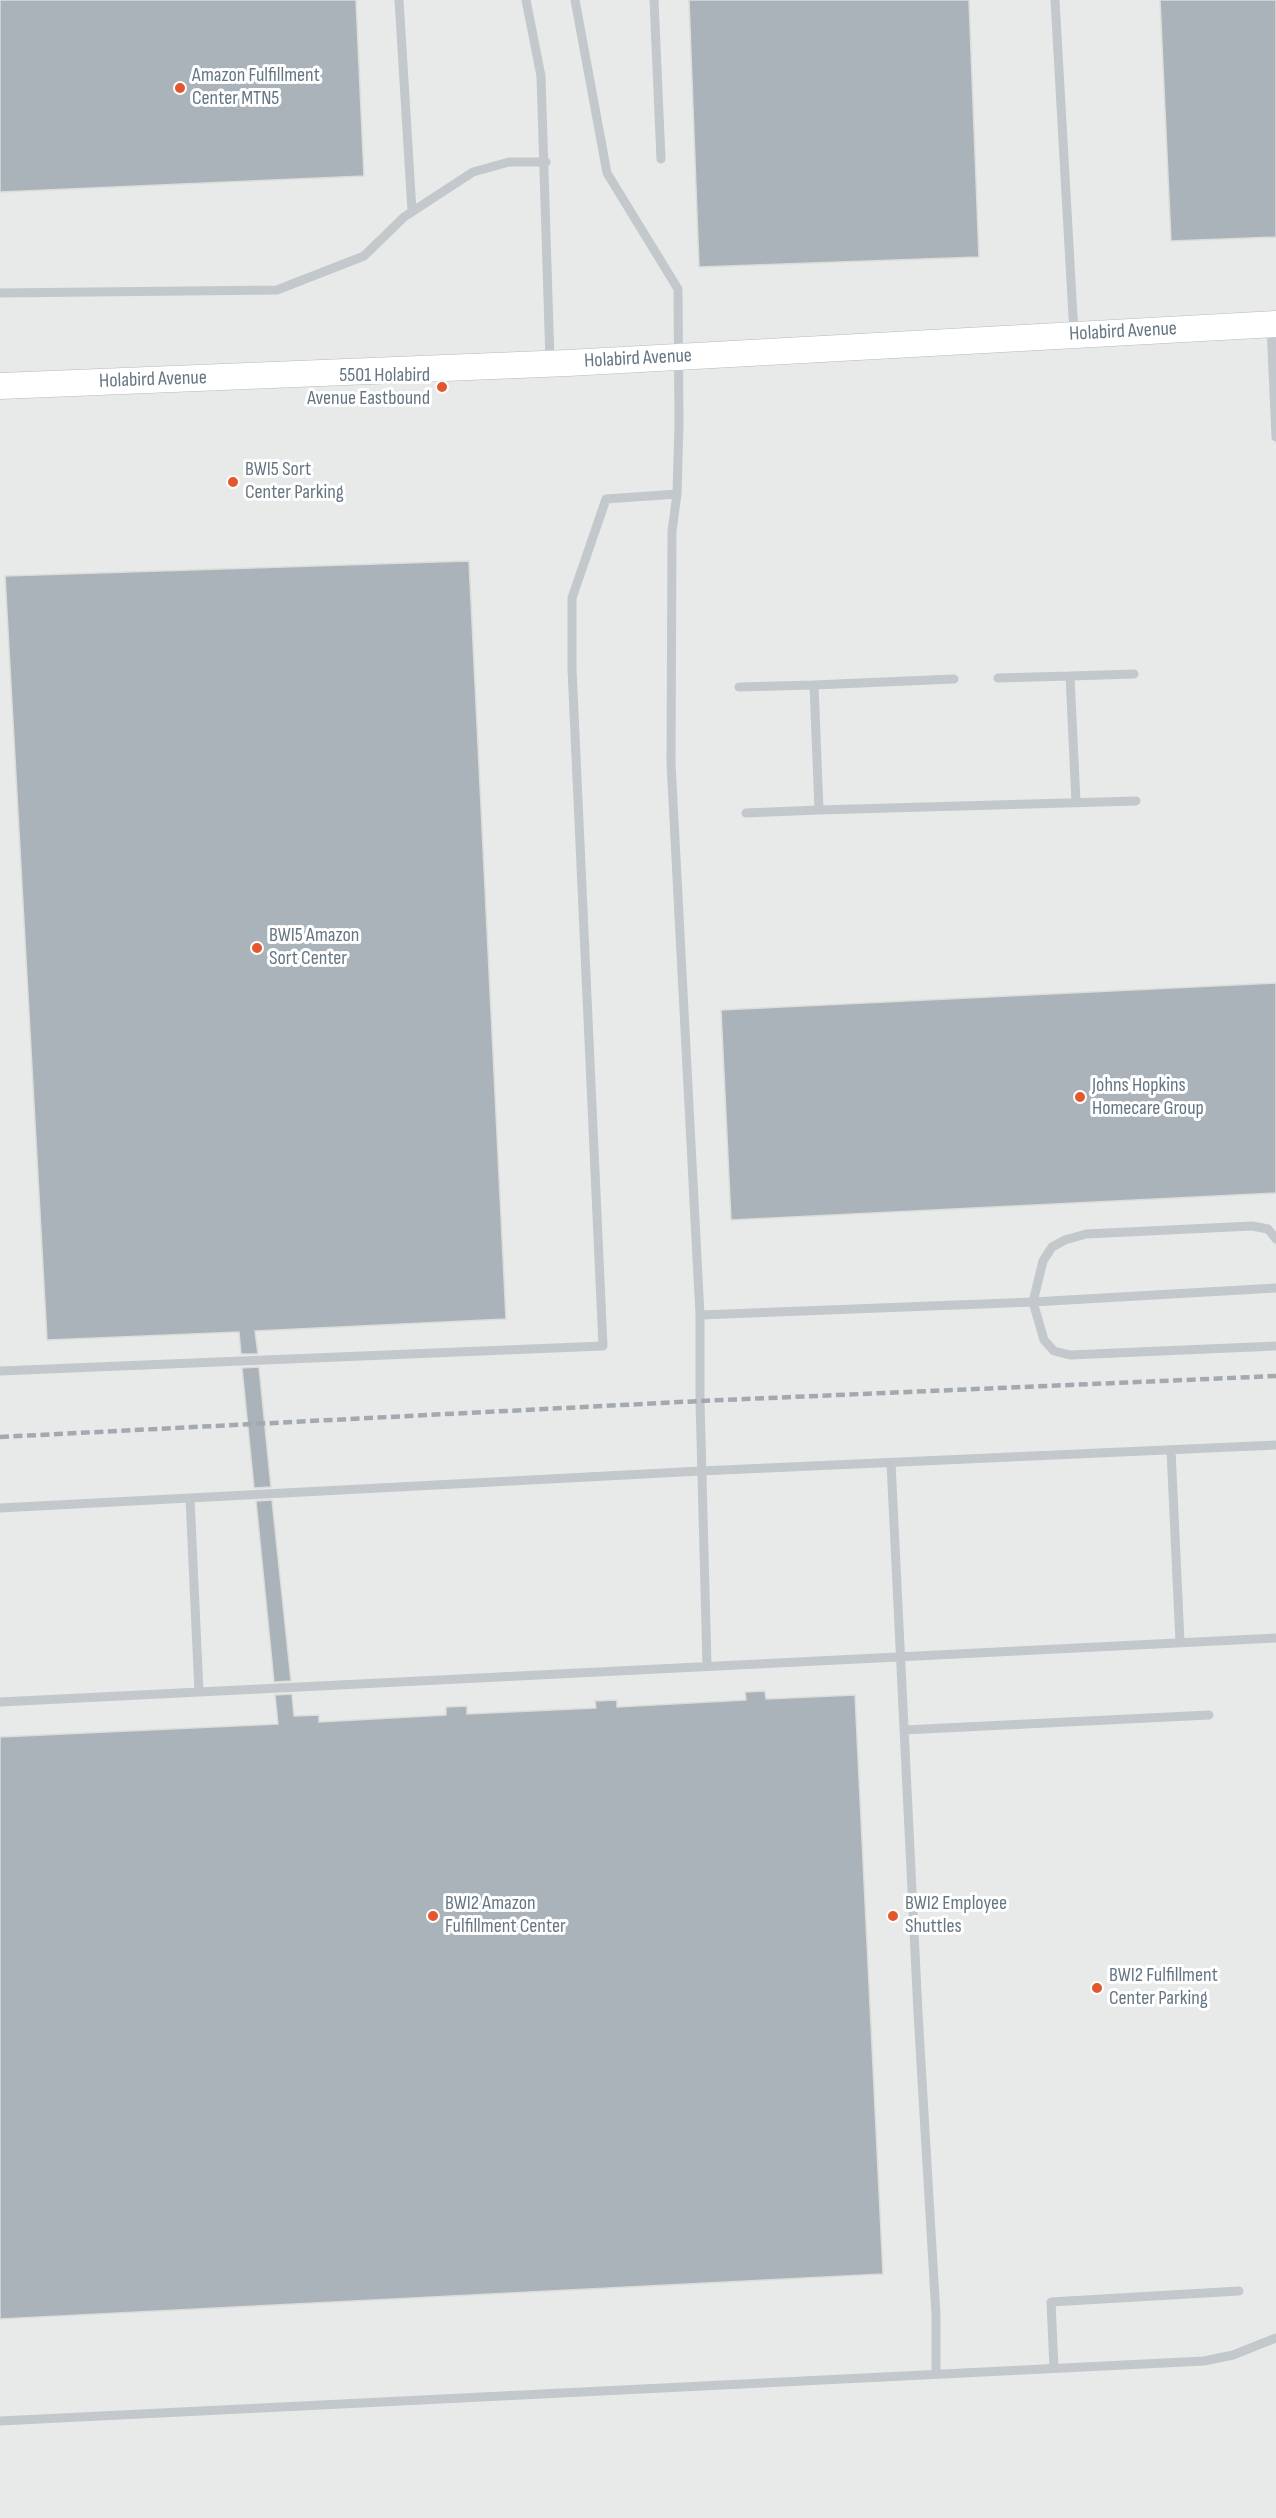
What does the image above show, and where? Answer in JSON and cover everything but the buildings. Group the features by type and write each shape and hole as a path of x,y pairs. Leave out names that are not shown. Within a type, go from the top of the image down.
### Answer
{"main road":[{"name":"Holabird Avenue","path":"0,386 678,357 1274,324"}],"lane":[{"path":"399,0 412,211"},
{"path":"526,0 541,76 546,162 550,363"},
{"path":"575,0 607,173 678,289 679,424 677,494 672,531 671,763 700,1315 701,1471 707,1665"},
{"path":"654,0 661,159"},
{"path":"1054,0 1074,334"},
{"path":"0,293 277,290 364,256 412,211 473,172 508,162 546,162"},
{"path":"1274,324 1276,437"},
{"path":"0,1371 603,1346 572,669 572,597 606,499 677,494"},
{"path":"998,678 1134,675"},
{"path":"1070,676 1076,802"},
{"path":"739,687 954,679"},
{"path":"814,685 819,810"},
{"path":"746,813 1137,801"},
{"path":"1276,1239 1268,1229 1252,1226 1086,1234 1052,1247 1043,1261 1033,1302 1044,1340 1054,1351 1070,1355 1276,1346"},
{"path":"700,1315 1033,1302 1276,1288"},
{"path":"0,1508 701,1471 1276,1445"},
{"path":"1171,1450 1180,1642"},
{"path":"891,1462 936,2315 936,2374"},
{"path":"190,1498 199,1692"},
{"path":"0,1702 900,1655 1276,1638"},
{"path":"904,1730 1209,1715"},
{"path":"1054,2368 1051,2302 1239,2291"},
{"path":"0,2421 1204,2361 1233,2355 1276,2338"}],"shaded area":[{"path":"0,0 1276,0 1276,2518 0,2518"}],"railway":[{"path":"0,1437 700,1401 1276,1376"}],"place":[{"name":"Amazon Fulfillment Center MTN5","path":"180,88"},
{"name":"5501 Holabird Avenue Eastbound","path":"442,387"},
{"name":"BWI5 Sort Center Parking","path":"233,482"},
{"name":"BWI5 Amazon Sort Center","path":"257,948"},
{"name":"Johns Hopkins Homecare Group","path":"1080,1097"},
{"name":"BWI2 Amazon Fulfillment Center","path":"433,1916"},
{"name":"BWI2 Employee Shuttles","path":"893,1916"},
{"name":"BWI2 Fulfillment Center Parking","path":"1097,1988"}]}
